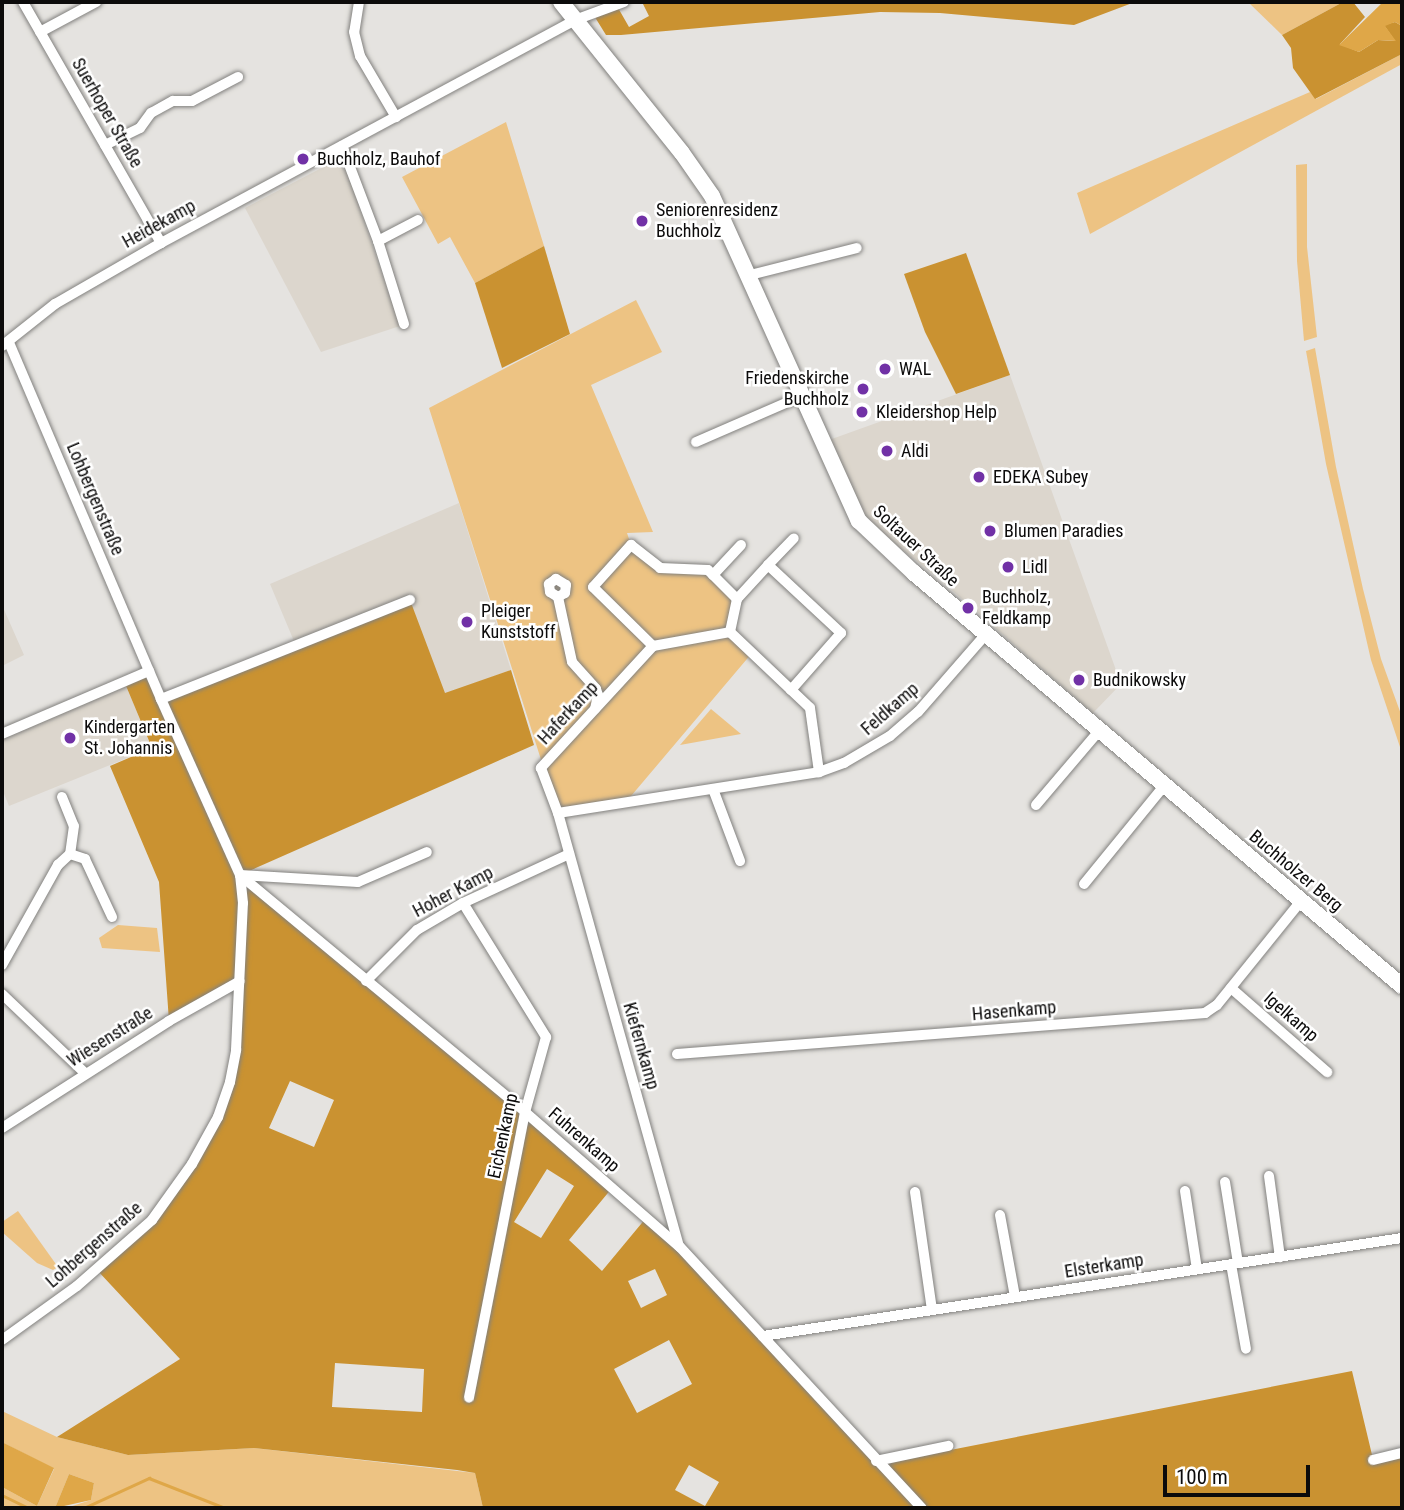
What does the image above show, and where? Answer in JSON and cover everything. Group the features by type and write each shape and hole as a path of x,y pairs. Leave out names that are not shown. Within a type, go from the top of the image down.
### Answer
{"main road":[{"name":"Soltauer Straße","path":"561,2 684,155 712,196 859,521 886,548 1093,725"},
{"name":"Buchholzer Berg","path":"1093,725 1402,986"}],"street":[{"name":"Suerhoper Straße","path":"23,2 161,243"},
{"path":"40,32 96,2"},
{"path":"359,2 354,32 360,56 396,117"},
{"name":"Heidekamp","path":"5,344 55,304 161,243 575,20 624,2"},
{"path":"105,145 140,128 151,113 173,101 192,101 238,77"},
{"path":"342,146 378,241 404,324"},
{"path":"378,241 418,220"},
{"path":"750,275 858,248"},
{"name":"Lohbergenstraße","path":"2,1340 87,1278 152,1220 192,1164 218,1117 230,1082 236,1050 243,903 240,875 5,344"},
{"path":"696,442 802,396"},
{"path":"730,632 737,599 794,538"},
{"path":"730,632 653,646 593,587 631,545 660,568 708,570 737,599"},
{"path":"713,575 741,545"},
{"path":"768,565 841,633 792,690"},
{"path":"558,597 570,658 598,695 594,710"},
{"path":"160,699 410,600"},
{"path":"730,632 810,708 819,772"},
{"name":"Feldkamp","path":"558,813 819,772 866,753 918,712 986,634"},
{"name":"Haferkamp","path":"558,813 541,768 653,646"},
{"path":"2,734 149,671"},
{"path":"1036,805 1093,725"},
{"path":"1084,884 1164,786"},
{"path":"713,789 740,861"},
{"path":"2,965 58,864 70,854 74,826 62,797"},
{"path":"558,813 569,854"},
{"path":"240,875 358,881 427,852"},
{"path":"70,854 80,855 85,859 112,917"},
{"name":"Hoher Kamp","path":"366,981 417,930 463,903 569,854"},
{"name":"Kiefernkamp","path":"569,854 680,1247"},
{"name":"Fuhrenkamp","path":"240,875 525,1112 680,1247 922,1508"},
{"name":"Hasenkamp","path":"677,1054 1205,1013 1217,1005 1301,901"},
{"name":"Eichenkamp","path":"463,903 546,1037 525,1112 469,1398"},
{"name":"Wiesenstraße","path":"2,1128 85,1073 240,981"},
{"name":"Igelkamp","path":"1231,988 1327,1072"},
{"path":"2,994 85,1073"},
{"path":"1269,1176 1280,1257"},
{"path":"1226,1182 1245,1349"},
{"path":"1185,1191 1198,1269"},
{"path":"915,1192 932,1310"},
{"path":"1000,1214 1015,1297"},
{"name":"Elsterkamp","path":"763,1336 1402,1238"},
{"path":"876,1461 948,1446"},
{"path":"1373,1460 1402,1453"}],"shaded area":[{"path":"642,2 1135,2 1074,25 940,13 880,12 606,35 593,14 617,6 629,27 649,16"},
{"path":"1248,2 1343,2 1282,35"},
{"path":"1343,2 1353,2 1365,17 1340,44 1359,52 1378,40 1395,41 1384,25 1395,22 1402,26 1402,54 1315,99 1293,68 1291,48 1282,35"},
{"path":"1383,2 1402,2 1402,26 1395,22 1385,26 1396,41 1378,40 1359,52 1339,45"},
{"path":"1402,54 1402,64 1090,234 1077,193 1310,92 1316,99"},
{"path":"506,122 544,246 475,283 450,237 438,244 402,177"},
{"path":"333,162 347,171 400,326 321,352 245,208"},
{"path":"1307,164 1307,247 1317,337 1304,341 1297,261 1296,165"},
{"path":"544,246 570,334 502,368 475,283"},
{"path":"966,253 1010,375 956,394 925,332 904,274"},
{"path":"636,300 662,352 591,385 653,532 627,533 631,545 660,568 708,570 737,599 730,632 752,653 626,802 558,813 429,408"},
{"path":"1315,348 1336,467 1363,589 1381,659 1402,717 1402,753 1371,660 1326,464 1306,351"},
{"path":"1010,375 1121,684 1093,713 939,579 879,531 863,513 829,440"},
{"path":"459,503 511,670 445,694 296,646 270,584"},
{"path":"410,600 445,693 511,670 534,745 240,875 612,1188 569,1240 602,1271 646,1218 879,1464 1352,1371 1373,1459 1402,1453 1402,1508 483,1508 475,1473 457,1470 254,1448 128,1455 57,1437 180,1359 97,1270 152,1220 192,1164 230,1082 240,982 169,1021 159,882 110,766 152,748 124,681 149,671 160,698","holes":["290,1081 334,1100 314,1147 269,1128","547,1169 574,1186 541,1238 514,1222","655,1269 667,1295 641,1308 628,1281","669,1340 692,1384 637,1413 614,1369","335,1363 424,1369 422,1412 332,1407","689,1465 719,1482 705,1506 675,1490"]},
{"path":"2,605 24,655 2,666"},
{"path":"124,681 152,748 9,806 2,789 2,734"},
{"path":"711,709 741,734 680,745"},
{"path":"118,925 157,928 160,952 102,948 99,938"},
{"path":"18,1211 58,1267 53,1270 37,1263 2,1232 2,1222"},
{"path":"2,1411 57,1437 128,1455 254,1448 475,1473 483,1508 66,1508 91,1500 94,1483 69,1474 55,1508 2,1508 2,1487 37,1506 54,1469 2,1442"},
{"path":"2,1442 54,1468 37,1506 2,1487"},
{"path":"69,1474 94,1483 91,1500 55,1508"}],"waterway":[{"path":"84,1508 149,1478 225,1508"},
{"path":"2,1495 29,1508"}],"place":[{"name":"Buchholz, Bauhof","path":"303,159"},
{"name":"Seniorenresidenz Buchholz","path":"642,221"},
{"name":"WAL","path":"885,369"},
{"name":"Friedenskirche Buchholz","path":"863,389"},
{"name":"Kleidershop Help","path":"862,412"},
{"name":"Aldi","path":"887,451"},
{"name":"EDEKA Subey","path":"979,477"},
{"name":"Blumen Paradies","path":"990,531"},
{"name":"Lidl","path":"1008,567"},
{"name":"Buchholz, Feldkamp","path":"968,608"},
{"name":"Pleiger Kunststoff","path":"467,622"},
{"name":"Budnikowsky","path":"1079,680"},
{"name":"Kindergarten St. Johannis","path":"70,738"}]}
